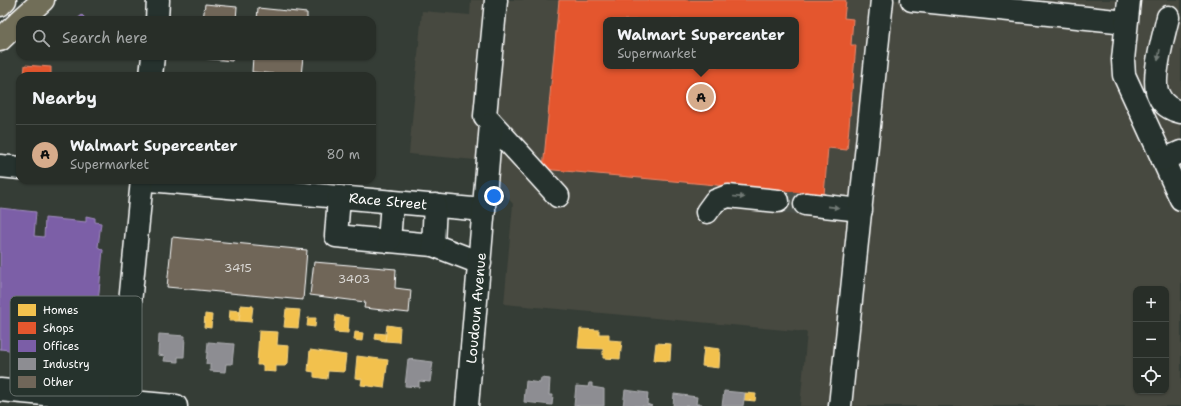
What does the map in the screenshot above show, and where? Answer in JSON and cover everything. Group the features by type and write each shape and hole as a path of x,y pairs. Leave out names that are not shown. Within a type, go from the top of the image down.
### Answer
{"main road":[{"path":"0,5 5,0"},
{"path":"26,16 43,0"},
{"path":"0,40 16,26"}],"street":[{"path":"157,16 158,0"},
{"path":"496,0 485,116 558,196"},
{"path":"840,406 882,0"},
{"path":"912,0 1126,22"},
{"path":"1128,0 1123,60 1124,75 1172,156 1181,199"},
{"path":"1173,12 1160,51 1155,85 1158,96 1165,104 1174,110 1181,112"},
{"path":"151,72 153,60"},
{"name":"Loudoun Avenue","path":"467,406 491,124"},
{"path":"0,166 16,168"},
{"path":"131,296 142,184"},
{"name":"Race Street","path":"194,184 484,210"},
{"path":"707,212 715,201 728,196 778,201"},
{"path":"339,197 336,236 433,245 480,263"},
{"path":"389,241 392,202"},
{"path":"805,204 861,210"},
{"path":"433,245 435,205"},
{"path":"0,390 10,391"},
{"path":"56,396 121,403 176,406"}],"shaded area":[{"path":"471,0 1181,0 1181,406 800,406 807,332 504,304 513,204 476,160 409,154 422,11 470,15"}],"building: Homes":[{"path":"241,305 253,306 251,322 239,321"},
{"path":"286,309 300,310 298,328 284,327"},
{"path":"230,310 240,311 239,321 229,321"},
{"path":"205,314 212,315 211,328 204,327"},
{"path":"336,315 349,318 348,333 334,332"},
{"path":"308,318 316,318 315,327 307,326"},
{"path":"387,325 400,327 399,342 385,341"},
{"path":"580,329 599,330 599,334 609,334 609,340 622,341 620,359 603,358 603,349 578,348"},
{"path":"259,331 278,332 277,345 289,346 288,363 285,366 276,366 276,372 263,371 263,365 257,365"},
{"path":"355,332 363,333 362,341 354,340"},
{"path":"376,333 386,334 385,341 375,339"},
{"path":"656,343 671,344 670,361 654,360"},
{"path":"704,347 720,349 719,368 702,366"},
{"path":"310,350 346,355 344,372 328,371 327,379 314,377 314,372 308,371"},
{"path":"357,356 388,360 384,388 361,385 362,379 355,378"},
{"path":"745,393 756,394 755,401 744,400"}],"building: Shops":[{"path":"559,0 846,0 844,18 853,19 851,45 856,45 847,150 828,148 824,195 543,169"},
{"path":"25,65 51,67 51,72 24,72"}],"building: Offices":[{"path":"0,208 36,212 34,236 44,237 45,218 86,222 86,216 95,218 95,222 101,223 98,247 103,250 99,296 10,296 10,350 0,349"}],"building: Industry":[{"path":"159,334 185,336 184,357 178,357 178,362 164,361 165,356 158,355"},
{"path":"208,342 234,344 232,364 226,364 225,372 210,371 210,364 206,364"},
{"path":"408,359 433,362 430,382 419,381 419,387 405,386"},
{"path":"541,378 550,379 549,395 553,395 552,405 524,402 526,381 540,383"},
{"path":"589,383 592,383 592,387 604,389 604,406 574,406 576,386 588,387"},
{"path":"625,390 648,393 647,404 652,406 623,406"},
{"path":"724,391 745,393 743,406 722,406"},
{"path":"674,394 697,397 696,404 702,404 701,406 673,406"}],"building: Other":[{"path":"205,4 237,7 236,16 204,16"},
{"path":"258,8 307,13 307,16 257,16"},
{"path":"253,60 303,60 301,72 252,72"},
{"path":"172,237 307,250 303,300 167,287"},
{"path":"314,262 396,269 395,288 411,290 409,313 364,308 365,302 310,295"}],"tunnel":[{"path":"778,201 805,204"}],"place":[{"name":"Walmart Supercenter","path":"701,97"}]}
